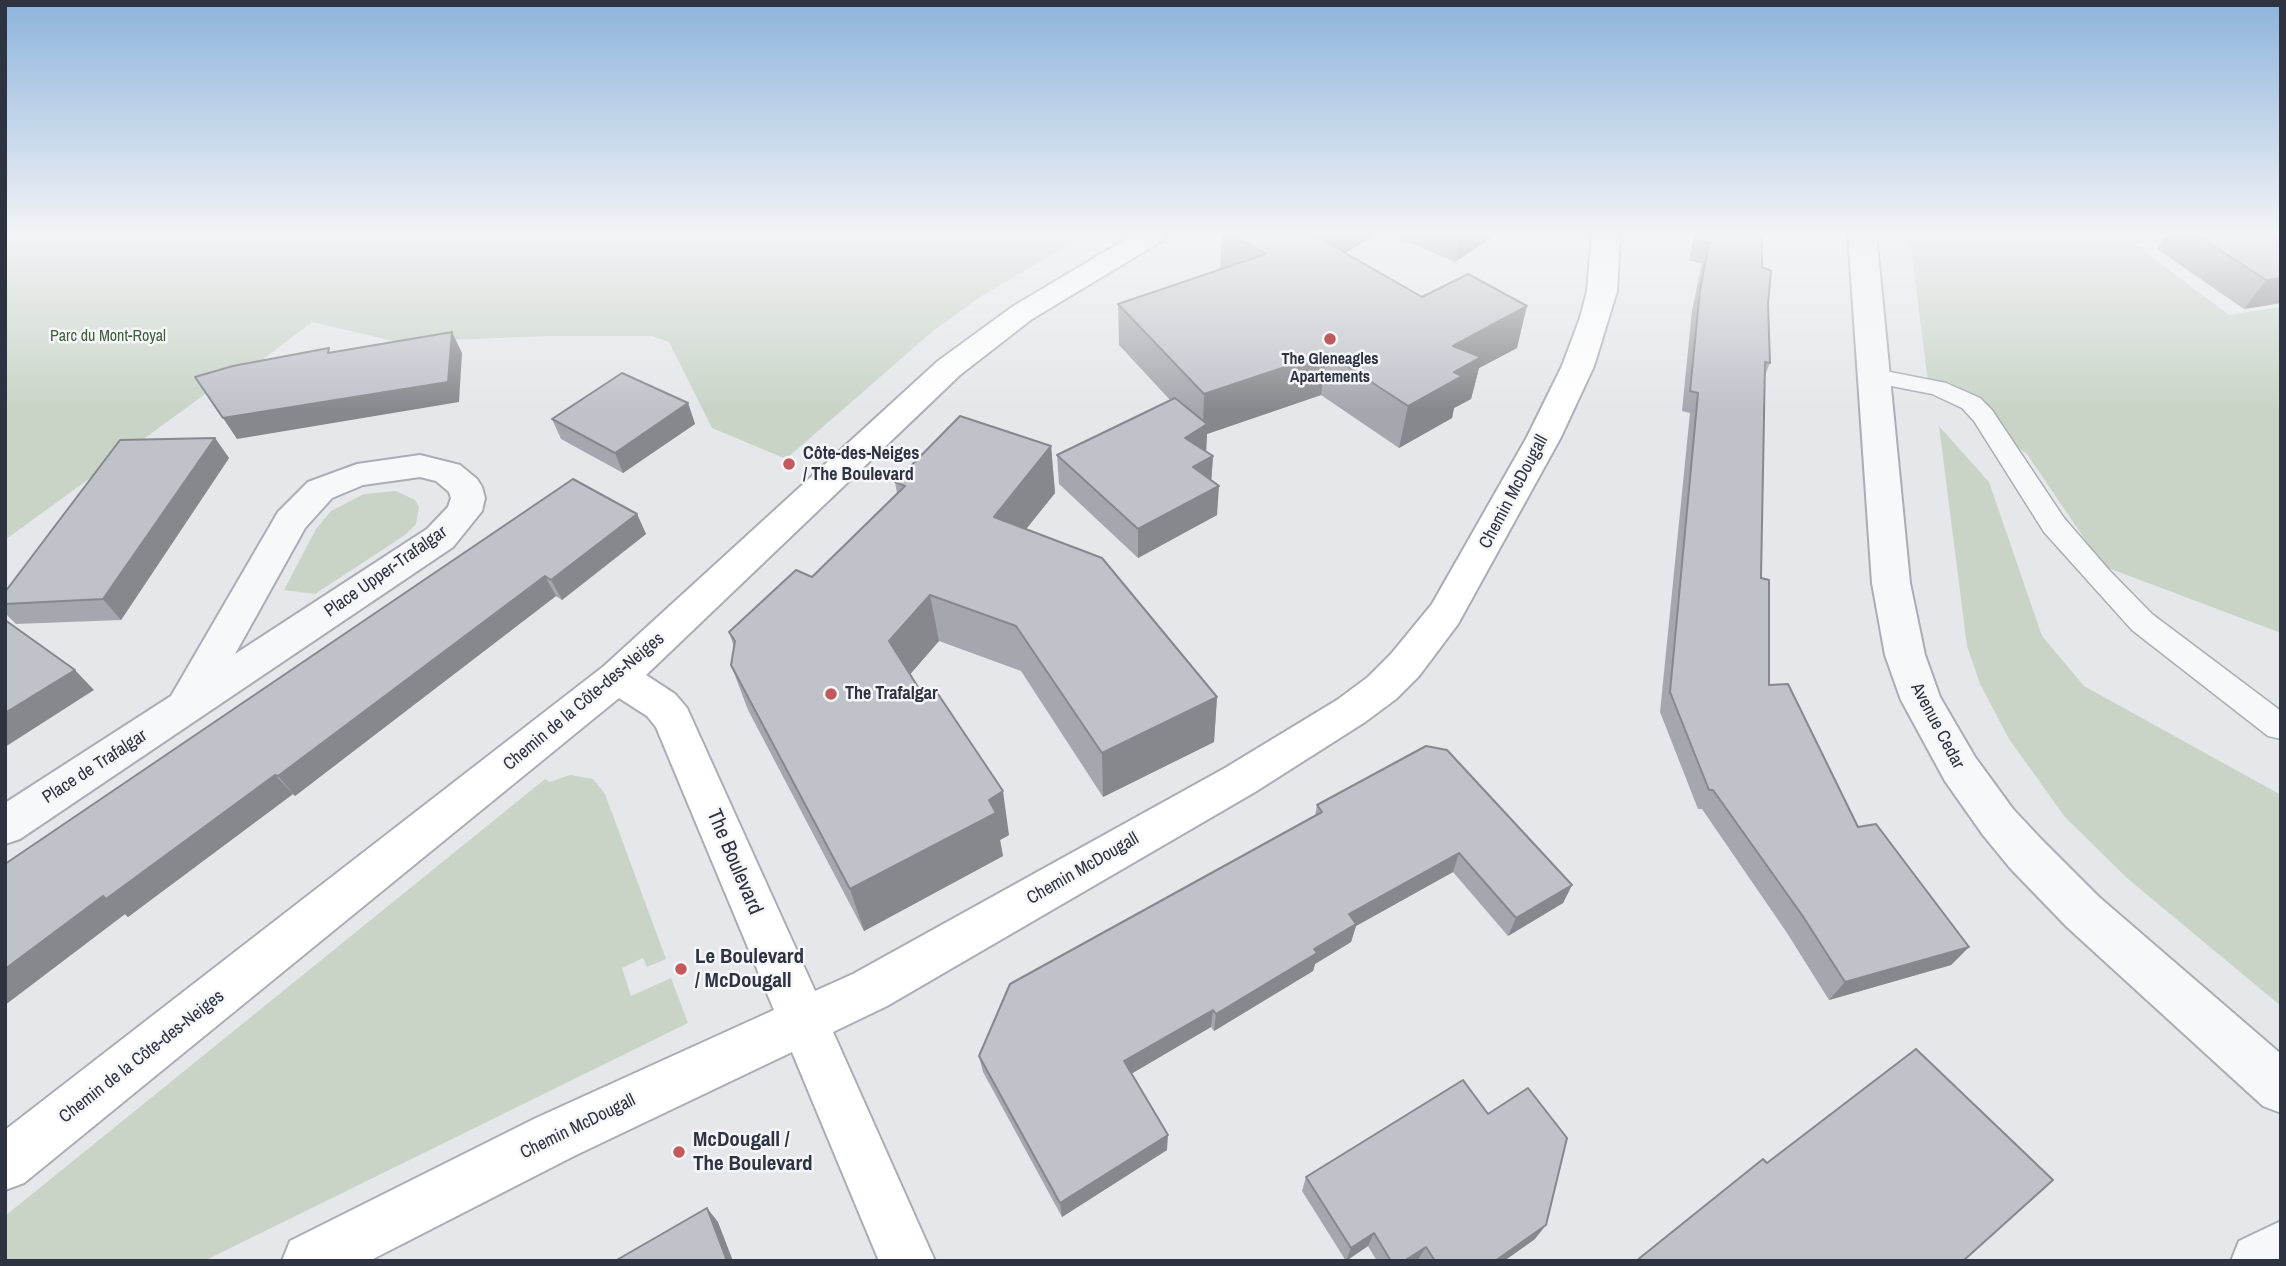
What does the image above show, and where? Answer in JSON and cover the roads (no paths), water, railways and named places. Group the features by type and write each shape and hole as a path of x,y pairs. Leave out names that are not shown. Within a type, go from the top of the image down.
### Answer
{"main road":[{"name":"Chemin de la Côte-des-Neiges","path":"5,1164 618,677 949,368 1022,313 1057,292"},
{"name":"Chemin McDougall","path":"310,1261 555,1138 870,990 1240,780 1351,711 1390,680 1427,640 1451,605 1544,437 1578,366 1602,292"},
{"name":"The Boulevard","path":"618,677 661,705 673,719 907,1261"}],"street":[{"name":"Avenue Cedar","path":"1867,292 1886,539 1895,611 1910,675 1932,723 1979,797 2053,883 2281,1088"},
{"name":"Place Upper-Trafalgar","path":"420,467 448,473 465,487 468,498 464,511 440,538 185,707 291,521 320,490 357,475 420,467"},
{"name":"Place de Trafalgar","path":"5,826 185,707"},
{"path":"2259,1261 2281,1249"}],"lane":[{"path":"1875,376 1937,388 1971,402 1983,416 2054,525 2099,577 2142,622 2279,727"}],"place":[{"name":"The Gleneagles Apartements","path":"1330,339"},
{"name":"Côte-des-Neiges / The Boulevard","path":"789,464"},
{"name":"The Trafalgar","path":"831,694"},
{"name":"Le Boulevard / McDougall","path":"681,969"},
{"name":"McDougall / The Boulevard","path":"679,1152"}],"park label":[{"name":"Parc du Mont-Royal","path":"108,337"}]}
